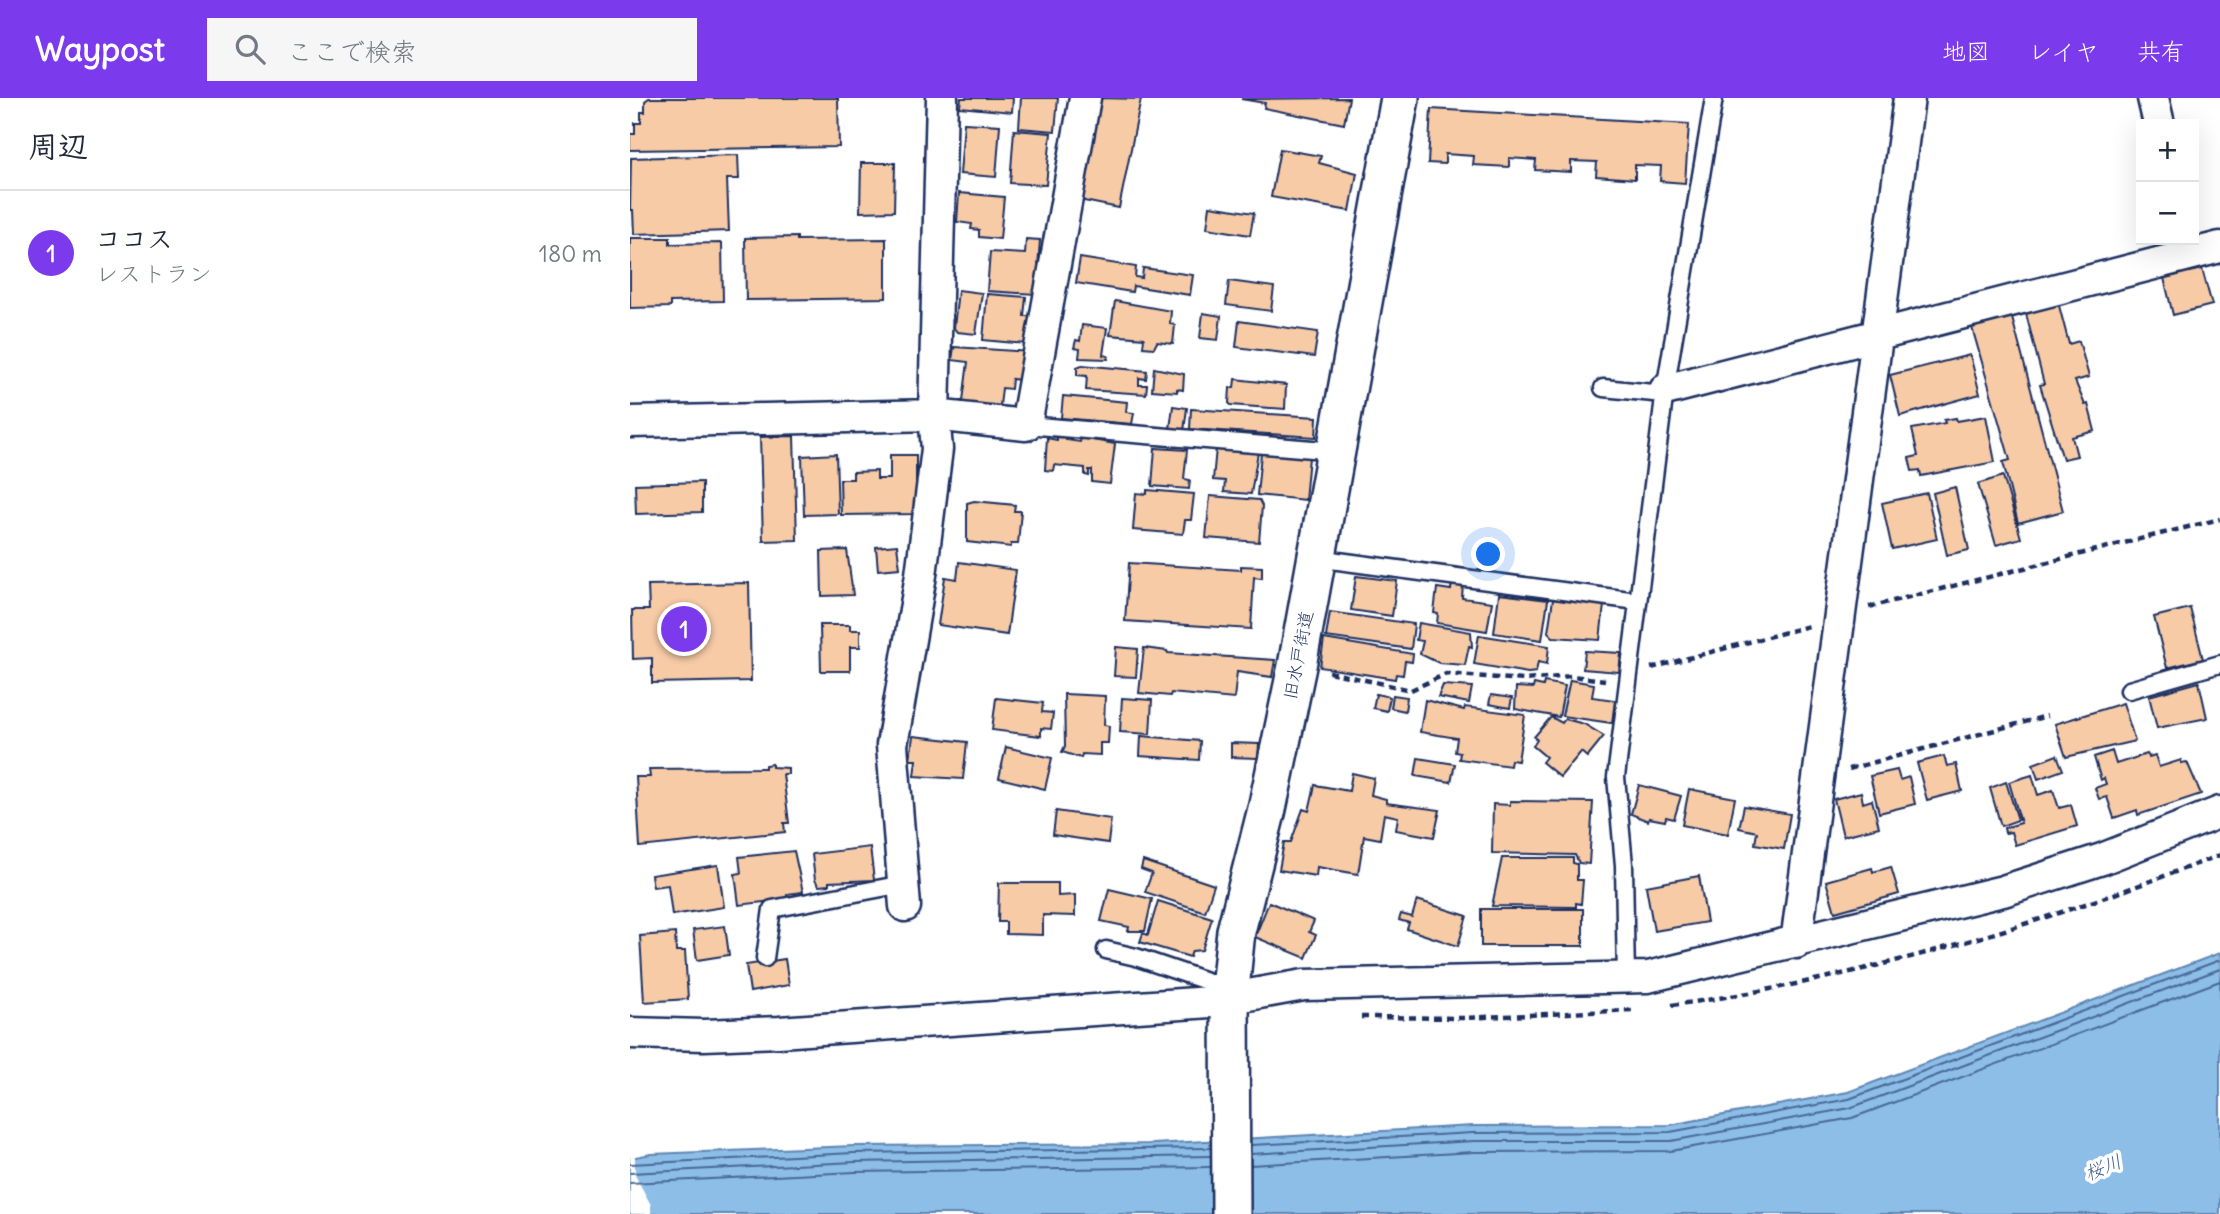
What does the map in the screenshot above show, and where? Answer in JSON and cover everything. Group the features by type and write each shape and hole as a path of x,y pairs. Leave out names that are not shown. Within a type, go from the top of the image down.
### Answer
{"street":[{"path":"904,895 892,745 922,575 937,449 934,415 942,98"},
{"path":"630,422 934,415 1026,425 1085,98"},
{"name":"旧水戸街道","path":"1231,1214 1230,1004 1236,931 1267,809 1297,666 1400,98"},
{"path":"1796,943 1909,98"},
{"path":"2152,98 2158,119"},
{"path":"1664,392 2200,247"},
{"path":"630,1033 704,1035 767,1032 1230,1004 1304,985 1626,980 1796,943 2003,891 2102,859 2220,812"}],"lane":[{"path":"1626,980 1624,864 1616,777 1664,392 1714,98"},
{"path":"1602,388 1664,392"},
{"path":"1026,425 1336,451"},
{"path":"1316,558 1637,601"},
{"path":"2129,690 2220,664"},
{"path":"765,958 772,909 904,895"},
{"path":"1106,950 1136,957 1230,1004"}],"path":[{"path":"1297,666 1411,690 1446,674 1524,680 1571,676 1627,678 1841,616 2220,519"},
{"path":"1820,777 2048,716"}],"water":[{"name":"桜川","path":"2220,953 2220,1214 630,1214 630,1158 651,1154 854,1146 1153,1144 1473,1126 1670,1125 1848,1092"}],"pier":[{"path":"635,1153 635,1175 651,1205 651,1214 630,1214 630,1154"}],"building":[{"path":"649,98 838,98 839,147 630,150 630,134 635,134 635,123 641,123 641,112 645,112 645,101"},
{"path":"961,98 1013,98 1012,112 960,107"},
{"path":"1021,98 1058,98 1055,131 1019,128"},
{"path":"1099,98 1141,99 1119,208 1079,200"},
{"path":"1349,98 1344,124 1264,108 1265,103 1241,99"},
{"path":"1431,109 1689,124 1685,183 1660,181 1661,166 1635,165 1635,179 1596,176 1597,162 1571,161 1571,172 1535,170 1536,160 1509,158 1509,167 1473,165 1474,156 1445,154 1445,164 1428,163"},
{"path":"964,123 1000,125 996,177 960,174"},
{"path":"1014,130 1051,133 1046,185 1010,183"},
{"path":"1280,149 1321,156 1319,163 1357,173 1350,211 1271,197"},
{"path":"738,155 739,179 727,179 729,231 634,234 633,210 630,210 631,158"},
{"path":"861,163 895,163 894,211 860,212"},
{"path":"959,193 1004,197 1000,239 979,237 979,230 971,229 972,224 957,222"},
{"path":"1210,206 1254,213 1250,235 1207,228"},
{"path":"797,237 797,240 886,239 886,298 746,300 745,238"},
{"path":"630,238 670,238 670,244 722,243 723,301 670,302 670,307 630,308"},
{"path":"1026,239 1040,240 1036,294 987,291 990,252 1025,254"},
{"path":"1080,258 1136,267 1135,277 1142,278 1143,268 1193,275 1190,295 1133,286 1132,292 1076,283"},
{"path":"2189,267 2190,272 2202,269 2212,305 2173,315 2164,278 2178,275 2177,270"},
{"path":"1229,281 1274,287 1271,311 1226,305"},
{"path":"958,290 982,293 976,334 957,332 954,328"},
{"path":"987,294 1026,297 1024,316 1030,316 1027,344 983,340"},
{"path":"2057,298 2069,344 2079,341 2089,377 2075,381 2085,405 2088,404 2095,431 2072,437 2077,456 2063,459 2040,385 2044,384 2024,306"},
{"path":"1115,301 1171,311 1170,324 1175,325 1173,344 1157,342 1154,348 1143,347 1144,338 1110,335"},
{"path":"1203,313 1221,316 1218,340 1200,338"},
{"path":"2011,314 2063,511 2018,523 2003,462 2010,460 1971,324"},
{"path":"1239,321 1318,332 1314,357 1236,347"},
{"path":"1082,325 1107,328 1103,355 1108,356 1108,359 1079,358 1080,349 1074,348 1076,340 1080,341"},
{"path":"954,347 1031,352 1027,381 1012,379 1011,389 1002,388 1000,406 959,405 960,401 963,401 968,362 952,360"},
{"path":"1970,355 1980,394 1900,416 1890,375"},
{"path":"1082,365 1147,371 1146,379 1139,378 1139,385 1147,385 1146,394 1086,390 1087,376 1077,375 1077,367"},
{"path":"1154,368 1184,374 1183,390 1152,390"},
{"path":"1235,379 1286,385 1285,409 1231,405 1230,388 1234,388"},
{"path":"1063,396 1127,402 1126,412 1134,413 1132,424 1061,418"},
{"path":"1173,406 1187,408 1184,431 1170,429"},
{"path":"1191,409 1317,417 1316,437 1190,429"},
{"path":"1986,416 1995,462 1921,476 1920,470 1912,471 1909,458 1918,456 1912,429 1945,423 1944,420 1956,418 1957,421"},
{"path":"794,436 797,540 763,541 760,437"},
{"path":"1057,436 1080,442 1081,438 1115,444 1110,484 1092,482 1092,470 1089,470 1089,476 1085,475 1085,468 1054,465 1053,471 1045,470 1047,438 1057,440"},
{"path":"1155,448 1187,450 1184,479 1190,480 1189,489 1152,486"},
{"path":"1216,448 1258,452 1251,494 1224,492 1225,481 1213,480"},
{"path":"1261,453 1309,457 1305,500 1257,495"},
{"path":"836,454 838,514 804,515 802,456"},
{"path":"890,455 916,455 916,514 841,515 840,479 853,479 853,472 877,471 877,479 890,479"},
{"path":"2003,476 2021,538 1996,545 1978,484"},
{"path":"702,482 702,512 636,514 635,484"},
{"path":"1955,487 1969,550 1947,555 1933,493"},
{"path":"1147,490 1194,494 1191,520 1185,520 1183,534 1133,530 1136,493 1147,494"},
{"path":"1927,493 1937,539 1892,549 1882,503"},
{"path":"1210,496 1259,500 1262,506 1259,542 1206,538"},
{"path":"974,501 1015,505 1014,511 1021,511 1018,544 1011,544 1011,547 967,542 967,503"},
{"path":"897,545 900,568 878,570 876,547"},
{"path":"847,550 853,595 822,596 821,551"},
{"path":"959,562 1016,570 1007,635 938,625 945,577 957,579"},
{"path":"1129,563 1241,570 1241,566 1262,567 1262,578 1254,577 1251,629 1125,621"},
{"path":"1356,576 1397,581 1392,616 1351,610"},
{"path":"749,583 751,681 652,683 652,658 633,659 632,610 649,610 648,585"},
{"path":"1452,583 1463,584 1462,598 1492,602 1487,631 1437,623 1438,614 1434,613 1437,588 1451,590"},
{"path":"1499,594 1548,600 1542,640 1494,633"},
{"path":"1553,599 1604,605 1600,640 1553,637 1548,632"},
{"path":"2190,608 2203,659 2167,668 2154,617"},
{"path":"1330,612 1414,624 1411,649 1326,637"},
{"path":"1419,623 1471,632 1472,647 1469,646 1465,665 1439,663 1420,654 1423,641 1416,640"},
{"path":"820,625 850,625 850,630 860,630 860,647 850,647 850,671 821,671"},
{"path":"1479,635 1549,646 1547,664 1538,662 1536,672 1528,673 1474,664"},
{"path":"1324,639 1413,654 1412,662 1405,661 1403,675 1396,674 1395,679 1320,667"},
{"path":"1116,647 1138,649 1136,677 1114,676"},
{"path":"1144,648 1168,653 1275,660 1272,677 1237,672 1234,699 1171,693 1170,696 1139,693"},
{"path":"1585,651 1621,653 1619,672 1583,669"},
{"path":"1570,680 1594,684 1592,697 1615,700 1612,723 1562,716"},
{"path":"1544,682 1565,686 1559,717 1515,709 1516,687 1533,688 1534,684 1543,686"},
{"path":"2199,682 2207,718 2157,728 2149,696"},
{"path":"1443,685 1472,687 1469,703 1438,697"},
{"path":"1064,694 1105,696 1104,725 1109,726 1108,743 1100,743 1100,755 1082,754 1081,758 1062,752 1065,746"},
{"path":"1376,694 1390,697 1387,711 1373,708"},
{"path":"1393,695 1407,697 1405,711 1391,708"},
{"path":"1491,695 1512,698 1510,708 1489,704"},
{"path":"996,698 1043,703 1042,712 1053,713 1051,729 1041,728 1041,736 992,730"},
{"path":"1122,698 1152,700 1150,734 1120,732"},
{"path":"1425,700 1464,710 1465,707 1525,715 1518,761 1511,760 1510,766 1459,759 1460,753 1455,752 1457,738 1420,732"},
{"path":"2123,703 2135,741 2066,757 2055,724"},
{"path":"1551,717 1562,723 1565,719 1584,724 1604,736 1587,757 1581,752 1560,777 1542,762 1546,757 1533,746 1537,740 1534,737"},
{"path":"913,736 967,742 963,779 914,776 916,760 910,760"},
{"path":"1141,736 1200,741 1199,760 1140,756"},
{"path":"1231,743 1259,744 1258,758 1231,757"},
{"path":"1006,747 1052,758 1045,789 999,778"},
{"path":"2112,751 2116,764 2147,754 2149,757 2155,755 2159,767 2181,760 2181,763 2187,762 2201,794 2138,815 2137,810 2114,818 2107,797 2099,799 2095,788 2106,784 2104,778 2101,780 2094,757"},
{"path":"2057,755 2063,770 2038,779 2033,764"},
{"path":"1944,756 1947,766 1956,764 1962,791 1927,800 1917,763"},
{"path":"1418,758 1455,764 1451,782 1415,776"},
{"path":"772,764 772,767 788,768 788,774 783,774 789,823 784,823 785,832 640,847 636,777 650,777 649,769 765,768 765,765"},
{"path":"1897,770 1900,780 1909,777 1915,804 1879,813 1870,776"},
{"path":"1352,773 1374,778 1371,795 1386,799 1386,803 1440,810 1434,837 1396,830 1398,817 1384,814 1380,839 1364,836 1358,874 1317,867 1316,876 1279,870 1284,842 1291,842 1303,809 1309,811 1315,785 1349,791"},
{"path":"2032,775 2038,795 2053,790 2059,808 2071,805 2077,826 2015,845 2011,832 2005,833 2004,828 2021,823 2009,782"},
{"path":"2006,782 2018,820 2001,826 1990,788"},
{"path":"1639,785 1681,796 1674,819 1666,817 1665,821 1649,818 1648,821 1631,814"},
{"path":"1689,789 1735,798 1728,834 1682,825"},
{"path":"1861,792 1863,803 1872,800 1879,827 1843,836 1834,799"},
{"path":"1510,801 1593,802 1589,864 1579,863 1575,855 1492,853 1493,804 1510,805"},
{"path":"1744,806 1790,814 1784,849 1755,844 1757,832 1739,828"},
{"path":"1056,811 1111,819 1108,843 1053,835"},
{"path":"870,847 874,880 829,882 829,885 819,886 815,880 812,854"},
{"path":"794,851 803,892 787,894 788,899 739,905 735,874 741,873 739,857"},
{"path":"1502,858 1573,858 1573,863 1577,864 1577,880 1583,880 1581,904 1576,903 1576,907 1492,906"},
{"path":"1143,861 1214,885 1205,912 1145,892 1152,873 1141,869"},
{"path":"718,865 724,907 672,915 668,885 653,887 651,875"},
{"path":"1891,867 1899,894 1835,912 1826,881 1872,868 1873,872"},
{"path":"1699,876 1707,922 1654,931 1646,886"},
{"path":"999,883 1058,883 1058,896 1075,895 1075,916 1043,915 1043,935 1006,934 1006,922 998,922"},
{"path":"1109,889 1152,899 1145,931 1128,931 1129,927 1101,921"},
{"path":"1417,900 1467,916 1458,946 1407,929 1409,923 1399,920 1401,914 1412,917"},
{"path":"1158,901 1212,918 1202,950 1192,951 1190,957 1140,942 1143,933 1148,935"},
{"path":"1269,902 1314,921 1309,932 1316,935 1306,958 1255,937"},
{"path":"1481,909 1583,909 1583,946 1481,946"},
{"path":"725,926 729,955 697,960 693,930"},
{"path":"675,933 676,951 685,951 688,999 644,1002 640,936"},
{"path":"785,959 789,985 750,992 746,965"}],"place":[{"name":"ココス","path":"684,629"}]}
